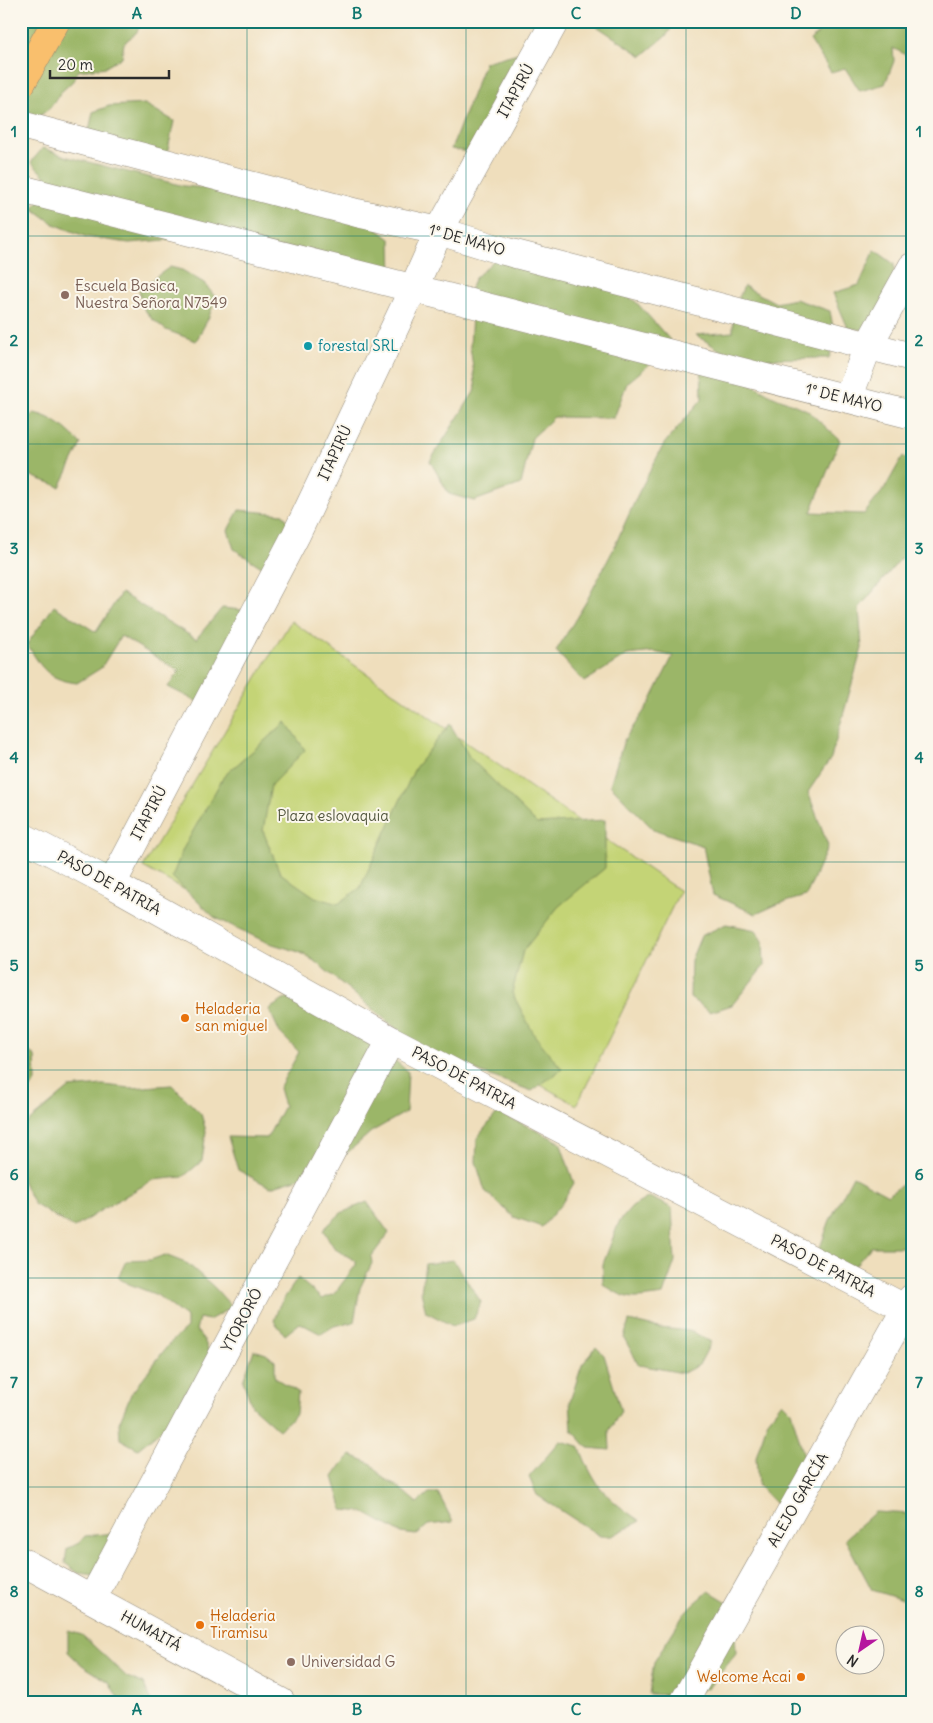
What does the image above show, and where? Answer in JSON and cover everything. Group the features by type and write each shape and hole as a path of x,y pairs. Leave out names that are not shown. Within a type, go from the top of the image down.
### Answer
{"main road":[{"path":"21,84 56,21"}],"street":[{"name":"ITAPIRÚ","path":"112,884 296,535 439,231 555,21"},
{"name":"1° DE MAYO","path":"21,125 357,213 439,231 504,251 912,357"},
{"name":"1° DE MAYO","path":"21,189 414,287 912,415"},
{"path":"848,399 868,346 912,267"},
{"name":"PASO DE PATRIA","path":"21,836 112,884 391,1040 910,1306"},
{"name":"YTORORÓ","path":"92,1599 391,1040"},
{"name":"ALEJO GARCÍA","path":"684,1702 910,1306"},
{"name":"HUMAITÁ","path":"21,1561 281,1702"}],"green space":[{"path":"21,21 143,21 136,33 124,43 122,57 106,67 78,71 73,81 61,92 50,108 37,118 21,117"},
{"path":"589,21 675,21 667,35 642,56"},
{"path":"847,21 909,21 912,23 912,58 893,48 894,61 885,84 860,91 845,68 831,72 810,40 827,25 851,24"},
{"path":"518,53 515,125 507,140 474,153 451,149 485,62"},
{"path":"145,104 174,121 165,164 87,140 93,112 109,106"},
{"path":"43,148 68,157 184,186 216,189 357,213 391,240 392,280 221,233 129,243 87,237 54,224 32,208 54,186 31,162"},
{"path":"875,250 894,264 894,288 870,331 848,328 833,293 859,285"},
{"path":"504,251 600,276 636,302 670,340 662,354 627,383 614,418 554,417 532,438 521,484 474,501 449,494 430,461 476,389 470,346 472,316 466,303 474,279"},
{"path":"170,267 182,270 204,283 216,298 208,319 196,341 166,330 151,318 142,306 139,289"},
{"path":"744,286 776,303 795,299 830,311 835,338 829,358 734,359 696,335 733,332 733,311"},
{"path":"701,366 725,369 771,395 807,410 840,440 811,512 864,514 885,488 903,456 912,464 912,536 903,556 859,608 862,648 831,758 808,792 828,846 806,896 778,904 756,914 713,895 703,846 653,829 610,785 624,740 649,704 673,656 654,652 627,655 584,682 556,651 586,602 664,444 702,399"},
{"path":"34,413 60,425 81,444 60,487 21,469 21,423"},
{"path":"239,510 283,514 296,535 263,568 234,549 228,530"},
{"path":"121,593 196,639 222,608 242,610 258,637 245,669 224,688 198,702 168,687 179,671 121,636 101,668 77,683 58,679 41,666 27,644 54,606 96,632"},
{"name":"Plaza eslovaquia","path":"291,621 680,891 577,1105 143,867"},
{"path":"286,722 305,750 271,785 263,831 280,873 315,897 338,904 360,888 415,768 450,724 470,758 537,824 605,820 605,868 558,907 523,951 512,993 535,1036 562,1069 532,1091 421,1049 306,954 266,942 214,917 172,877 183,849 224,776"},
{"path":"726,924 756,930 763,941 764,966 732,1005 710,1012 690,998 691,960 701,936"},
{"path":"305,987 379,1046 408,1072 406,1112 371,1132 329,1169 270,1187 238,1170 228,1137 267,1138 284,1106 279,1088 299,1052 280,1033 269,1009"},
{"path":"21,1046 35,1056 36,1081 21,1103"},
{"path":"103,1085 131,1088 172,1085 201,1114 206,1131 202,1161 183,1177 153,1180 74,1228 34,1204 21,1178 21,1128 69,1088"},
{"path":"497,1113 560,1142 574,1183 562,1203 542,1227 514,1217 485,1191 476,1162 477,1138"},
{"path":"853,1176 888,1195 912,1178 912,1246 871,1247 845,1277 818,1253 830,1220"},
{"path":"649,1197 672,1208 675,1261 663,1295 631,1298 619,1294 603,1284 603,1264 619,1222 632,1207"},
{"path":"367,1202 389,1233 371,1257 372,1263 360,1288 354,1322 334,1326 321,1334 300,1323 285,1335 274,1321 279,1306 298,1278 322,1299 334,1294 356,1265 356,1261 335,1249 323,1230 341,1213"},
{"path":"165,1255 188,1264 214,1287 232,1307 209,1320 199,1318 196,1330 204,1340 213,1360 202,1376 186,1391 166,1426 138,1449 120,1439 119,1423 131,1394 169,1344 187,1328 187,1318 157,1295 118,1278 126,1261 150,1260"},
{"path":"453,1260 481,1302 474,1319 453,1326 426,1312 421,1292 425,1264"},
{"path":"629,1321 659,1328 691,1331 711,1342 699,1365 683,1373 639,1365 624,1338"},
{"path":"596,1347 604,1355 621,1411 609,1431 610,1450 588,1448 572,1430 570,1401 582,1365"},
{"path":"254,1350 266,1354 275,1361 275,1378 298,1392 296,1414 279,1430 252,1406 243,1381"},
{"path":"782,1402 791,1411 807,1467 796,1506 775,1503 758,1485 756,1457 768,1420"},
{"path":"560,1441 579,1446 590,1472 601,1489 640,1521 612,1536 600,1536 537,1495 529,1477"},
{"path":"351,1455 372,1464 383,1478 397,1486 417,1503 429,1493 438,1493 453,1522 428,1525 416,1535 401,1533 363,1512 343,1510 333,1477"},
{"path":"875,1512 912,1514 912,1603 872,1590 845,1539"},
{"path":"116,1533 95,1575 78,1573 65,1563 67,1549 79,1543 85,1536"},
{"path":"709,1591 729,1603 735,1633 736,1654 709,1687 687,1696 649,1694 654,1662 686,1611"},
{"path":"68,1631 82,1635 127,1677 144,1684 151,1702 125,1702 118,1698 109,1682 82,1665 68,1652"}],"place":[{"name":"Escuela Basica, Nuestra Señora N7549","path":"65,295"},
{"name":"forestal SRL","path":"308,346"},
{"name":"Heladeria san miguel","path":"185,1018"},
{"name":"Heladeria Tiramisu","path":"200,1625"},
{"name":"Universidad G","path":"291,1662"},
{"name":"Welcome Acai","path":"801,1677"}]}
